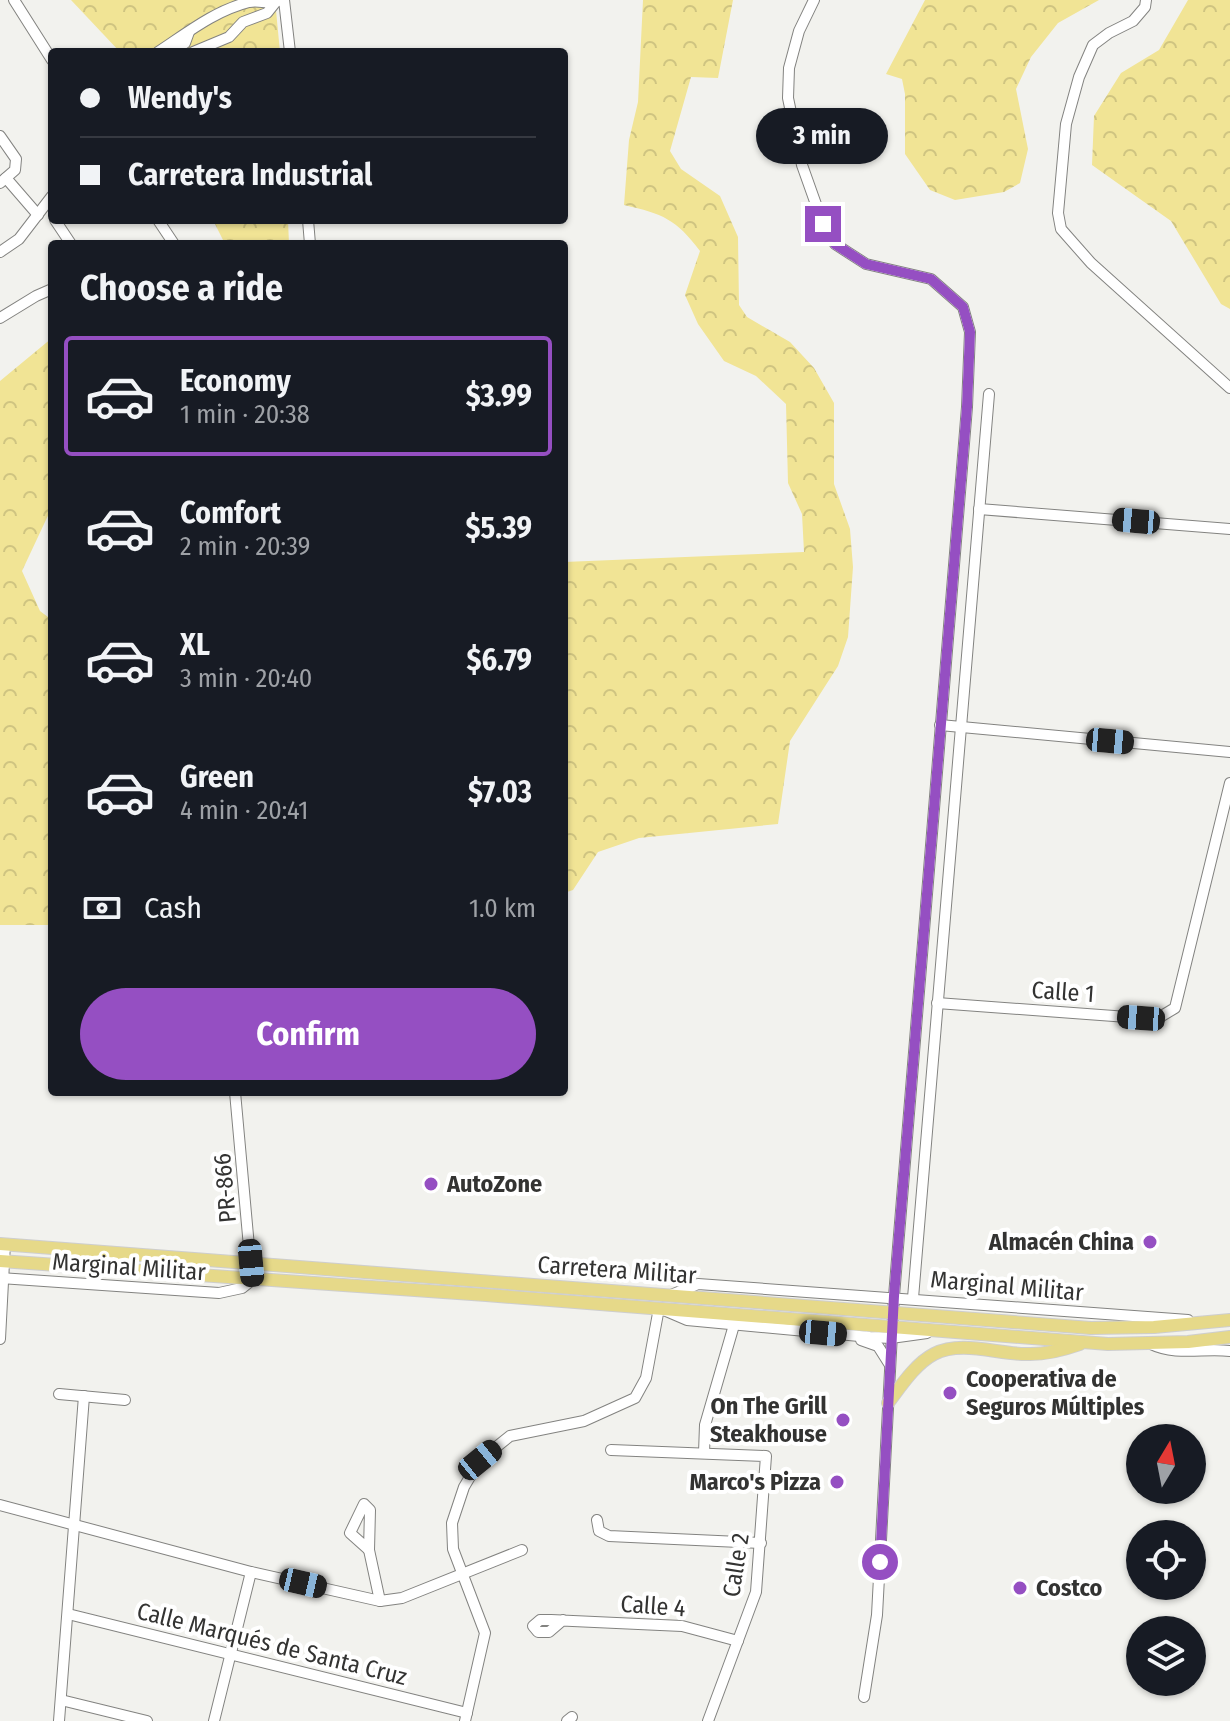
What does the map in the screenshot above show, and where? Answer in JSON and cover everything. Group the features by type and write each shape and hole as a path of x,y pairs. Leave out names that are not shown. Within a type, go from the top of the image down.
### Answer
{"main road":[{"name":"Carretera Militar","path":"3,1244 1091,1328 1224,1321"},
{"name":"Carretera Militar","path":"3,1262 659,1308 892,1332 941,1331 1151,1344 1230,1337"},
{"path":"888,1403 923,1361 940,1351 955,1348 1028,1355 1062,1350 1087,1342"}],"street":[{"path":"14,0 48,54"},
{"path":"814,0 799,31 792,56 788,98 802,165 823,224 835,244 866,264 931,279 963,307 970,332 967,407 894,1296 877,1615 864,1697"},
{"path":"1146,0 1145,7 1133,21 1093,45 1079,77 1066,124 1058,213 1061,229 1091,263 1230,388"},
{"path":"164,48 214,14 252,1 280,1"},
{"path":"203,48 229,37 243,22 267,13 280,1"},
{"path":"280,1 289,48"},
{"path":"235,7 243,22"},
{"path":"189,32 194,48"},
{"path":"177,48 185,43 189,32"},
{"path":"0,136 16,159 15,170 3,180 38,215"},
{"path":"0,252 19,239 48,207"},
{"path":"0,318 48,291"},
{"path":"913,1298 989,394"},
{"path":"979,509 1230,529"},
{"path":"940,725 1230,752"},
{"name":"Calle 1","path":"937,1003 1141,1018 1160,1017 1175,1008 1230,783"},
{"name":"PR-866","path":"235,1096 252,1280"},
{"path":"0,1339 3,1244"},
{"name":"Marginal Militar","path":"2,1278 219,1293 242,1288 252,1280"},
{"name":"Marginal Militar","path":"669,1296 698,1284 1224,1321"},
{"path":"466,1717 485,1633 453,1549 452,1523 464,1487 480,1460 510,1436 584,1421 635,1398 646,1378 659,1308 687,1320 734,1325 852,1336 892,1332"},
{"path":"611,1450 704,1453 705,1425 734,1325"},
{"path":"852,1336 878,1346 890,1366"},
{"path":"1151,1344 1168,1352 1230,1351"},
{"path":"59,1394 125,1400"},
{"path":"59,1721 84,1396"},
{"name":"Calle 2","path":"704,1453 766,1456 756,1592 708,1721"},
{"path":"0,1505 251,1572 380,1601 402,1598 522,1550"},
{"path":"597,1520 599,1531 609,1536 761,1543"},
{"path":"369,1550 380,1601"},
{"path":"214,1721 251,1572"},
{"name":"Calle Marqués de Santa Cruz","path":"68,1614 466,1717"},
{"name":"Calle 4","path":"563,1620 682,1626 738,1641"},
{"path":"61,1700 147,1721"}],"green space":[{"path":"71,0 275,0 280,48 116,48"},
{"path":"643,0 733,0 718,78 691,77 670,151 681,169 720,196 738,237 739,305 747,317 790,342 814,368 834,403 834,484 850,529 853,567 848,637 838,666 790,741 778,824 639,838 598,852 573,890 568,892 568,562 804,552 802,514 788,483 786,404 756,376 724,361 698,324 685,295 700,251 668,219 624,205 629,140 638,102"},
{"path":"925,0 1099,0 1058,23 1031,57 1016,89 1028,149 1020,183 1004,192 955,200 930,190 905,154 902,79 886,74"},
{"path":"1188,0 1230,0 1230,309 1221,304 1171,221 1092,165 1094,116 1121,73 1159,50"},
{"path":"215,224 288,224 289,240 223,240"},
{"path":"48,341 48,516 22,571 40,611 48,617 48,925 0,925 0,381"}],"place":[{"name":"AutoZone","path":"431,1184"},
{"name":"Almacén China","path":"1150,1242"},
{"name":"Cooperativa de Seguros Múltiples","path":"950,1393"},
{"name":"On The Grill Steakhouse","path":"843,1420"},
{"name":"Marco's Pizza","path":"837,1482"},
{"name":"Costco","path":"1020,1588"}],"route":[{"path":"823,224 835,244 866,264 931,279 963,307 970,332 967,407 894,1296 880,1562"}]}
